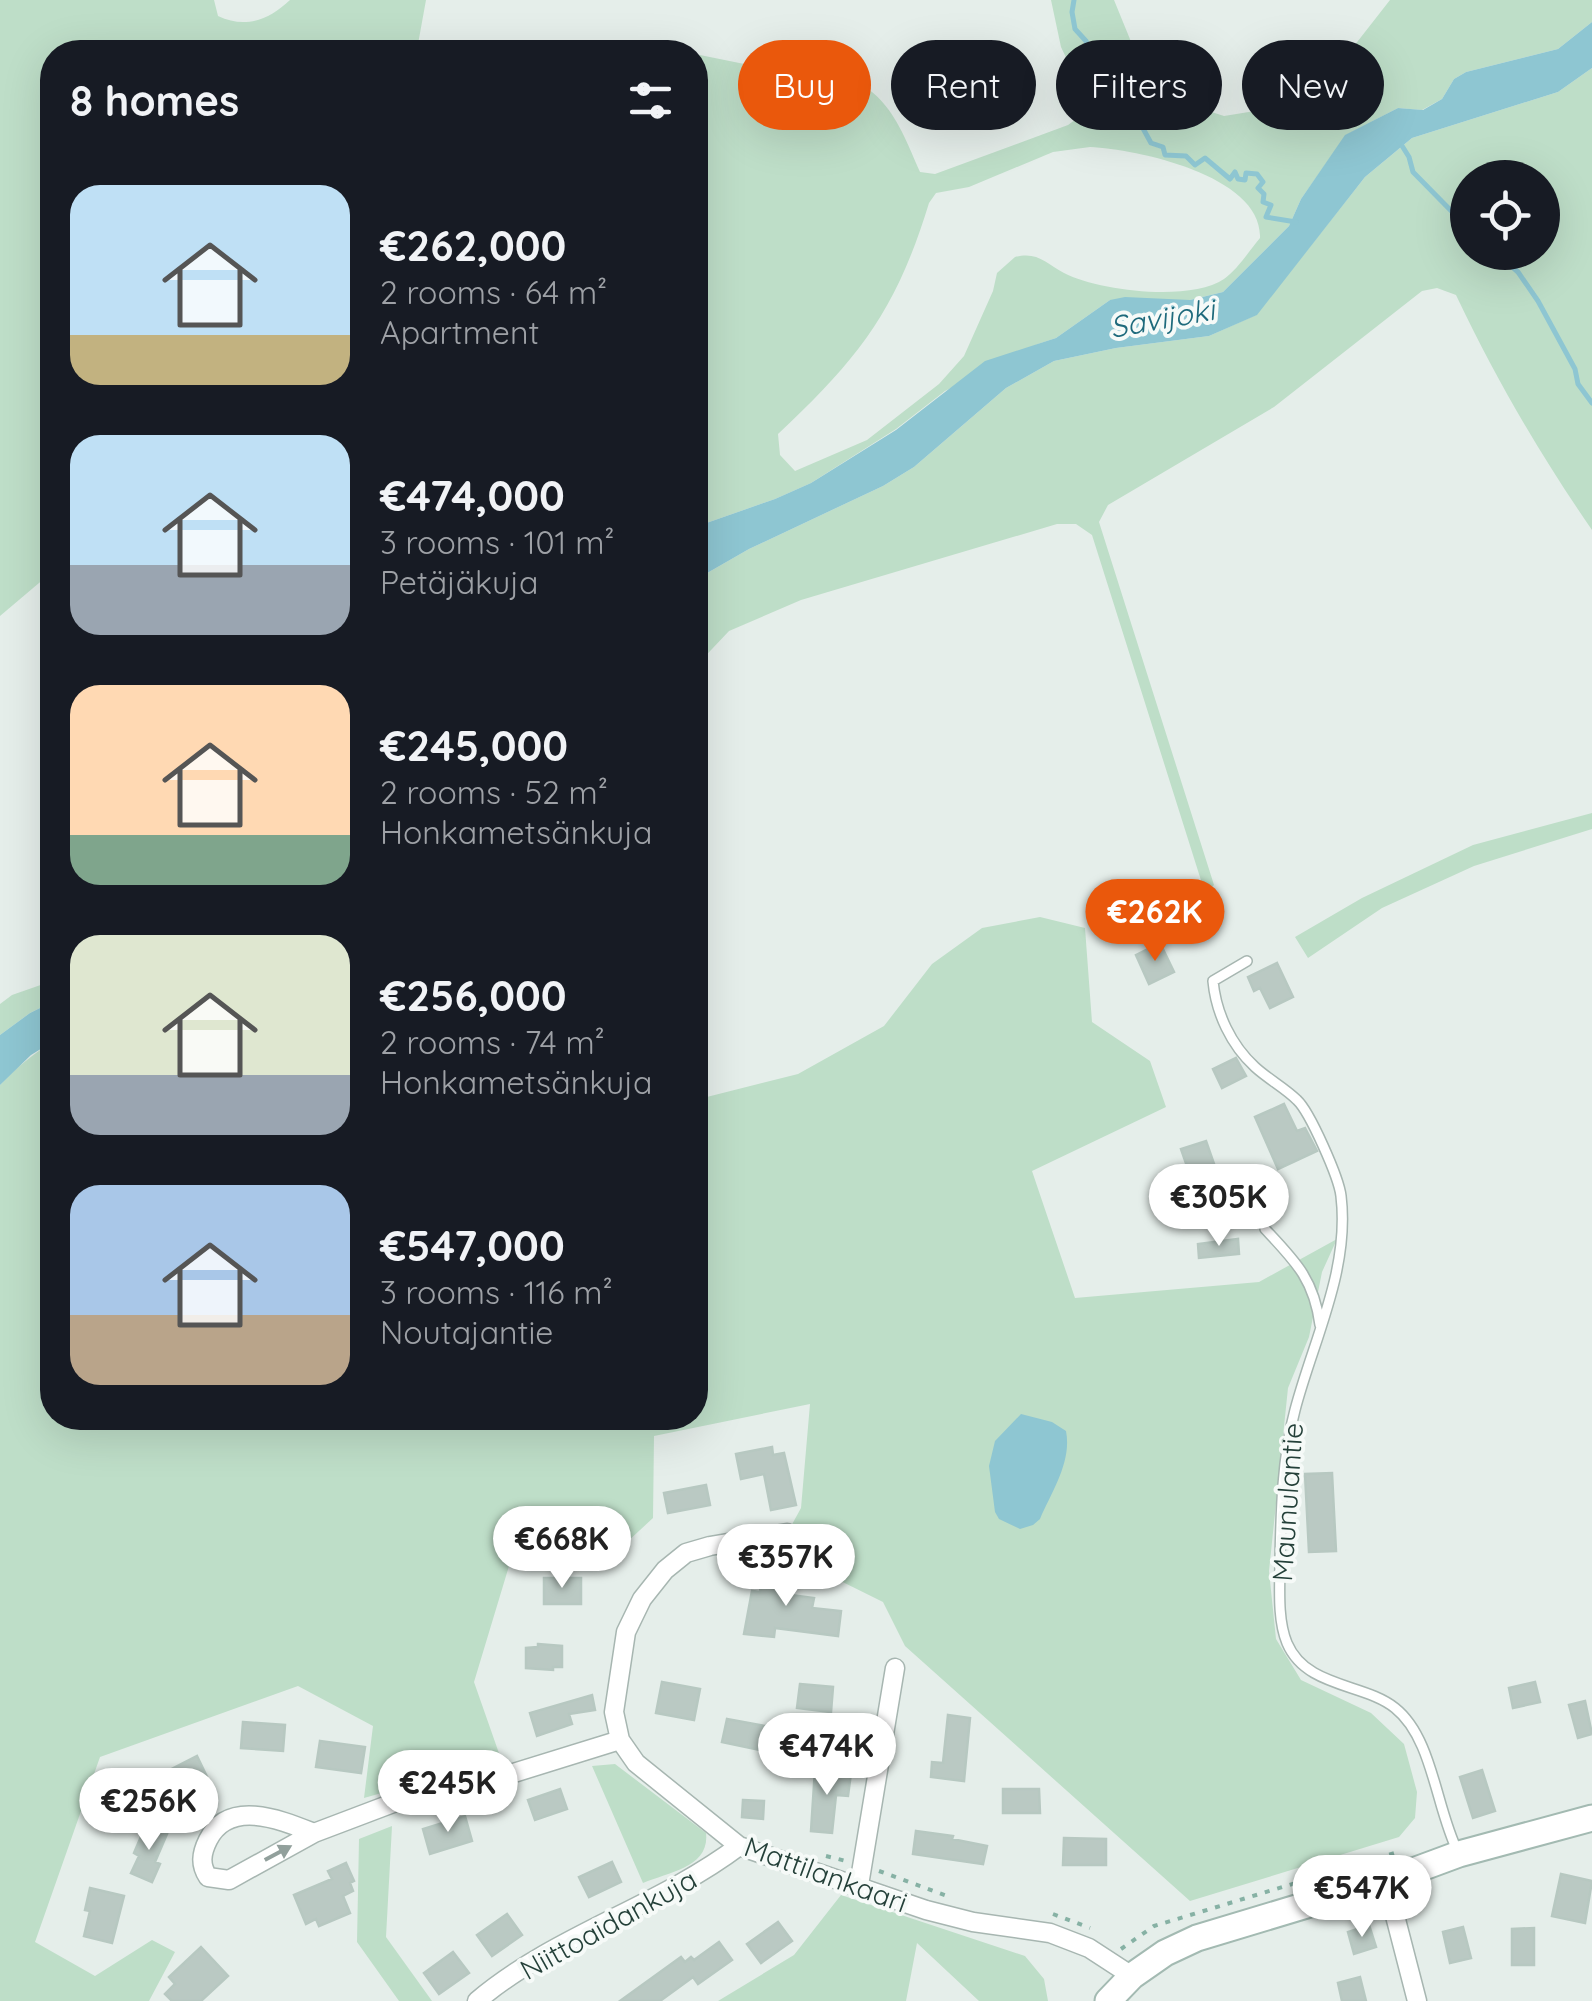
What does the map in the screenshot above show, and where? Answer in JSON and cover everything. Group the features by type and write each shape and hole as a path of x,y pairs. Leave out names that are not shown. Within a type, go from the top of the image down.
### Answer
{"street":[{"path":"314,1834 262,1814 239,1816 215,1827 201,1866 208,1877 228,1880 314,1834 409,1797 504,1776 620,1740 614,1712 626,1632 642,1599 664,1570 686,1553 788,1533"},
{"path":"860,1885 895,1668"},
{"name":"Mattilankaari","path":"620,1740 636,1763 739,1846 958,1918 1050,1933 1090,1948 1132,1976"},
{"path":"1108,2001 1132,1976 1165,1953 1197,1938 1386,1881 1459,1854 1592,1818"},
{"name":"Niittoaidankuja","path":"477,2001 496,1985 612,1918 706,1870 739,1846"},
{"path":"1386,1881 1417,2001"}],"lane":[{"name":"Maunulantie","path":"1247,961 1213,981 1222,1022 1253,1066 1300,1102 1328,1156 1341,1194 1341,1231 1321,1332 1290,1428 1281,1506 1280,1587 1287,1643 1310,1672 1392,1704 1404,1717 1419,1739 1459,1854"},
{"path":"1265,1228 1303,1270 1312,1286 1321,1332"}],"path":[{"path":"814,1853 962,1900"},
{"path":"1036,1912 1056,1914 1099,1934"},
{"path":"1113,1943 1123,1946"}],"green space":[{"path":"0,0 214,0 218,16 247,22 274,13 290,0 426,0 419,40 40,40 40,582 0,616"},
{"path":"1051,0 1114,0 1130,40 1060,40"},
{"path":"1390,0 1592,0 1592,22 1558,49 1466,72 1454,79 1442,99 1422,110 1398,108 1384,115 1384,40 1359,40"},
{"path":"708,57 738,63 738,130 871,130 871,92 891,114 891,130 901,130 920,172 935,174 1056,129 1222,130 1222,115 1242,113 1242,130 1356,130 1346,135 1301,199 1289,226 1223,292 1190,300 1110,300 1056,338 945,391 896,429 811,483 708,522","holes":["1090,147 1165,160 1220,182 1241,198 1255,216 1260,238 1224,279 1190,290 1121,289 1080,279 1035,257 1015,257 997,273 964,356 939,384 867,440 795,471 780,455 778,434 853,356 888,304 936,193 969,187 1053,152"]},
{"path":"1592,68 1592,530 1519,415 1456,295 1437,288 1422,291 1274,407 1108,505 1099,522 1214,885 1205,893 1092,535 1076,524 1057,524 801,600 729,631 708,653 708,573 883,486 914,467 1006,388 1054,361 1209,336 1256,315 1365,177 1412,138 1558,92"},
{"path":"1592,813 1592,829 1474,866 1382,908 1308,958 1295,937 1362,898 1473,845"},
{"path":"1040,917 1085,928 1092,1022 1150,1061 1166,1107 1032,1171 1075,1298 1259,1282 1337,1239 1322,1272 1309,1337 1288,1388 1269,1571 1276,1639 1301,1680 1371,1713 1404,1744 1417,1792 1415,1818 1399,1837 1190,1901 905,1646 883,1602 778,1550 801,1508 810,1404 708,1425 708,1097 798,1074 884,1026 932,964 982,928"},
{"path":"40,985 40,1008 0,1035 0,1004 12,995"},
{"path":"40,1051 40,1430 683,1430 654,1436 653,1518 626,1543 509,1566 474,1682 501,1759 364,1798 373,1726 298,1686 100,1757 35,1942 95,1976 152,1940 175,1952 149,2001 0,2001 0,1085"},
{"path":"615,1764 706,1833 706,1844 695,1861 643,1883 592,1766"},
{"path":"392,1826 386,1937 432,2001 399,2001 357,1942 359,1839"},
{"path":"841,1895 1025,1956 1044,1979 1048,2001 979,2001 917,1943 906,2001 718,2001 794,1955"}],"water":[{"name":"Savijoki","path":"1592,22 1592,68 1558,92 1412,138 1365,177 1257,315 1209,336 1054,361 1006,388 914,467 883,486 708,573 708,522 811,483 896,430 985,361 1056,338 1110,300 1190,300 1223,292 1289,226 1301,199 1345,135 1355,130 1384,130 1384,115 1398,108 1423,110 1442,99 1454,79 1466,72 1558,49"},
{"path":"40,1008 40,1049 0,1085 0,1035"},
{"path":"1021,1414 1052,1422 1066,1431 1067,1443 1060,1476 1040,1519 1020,1529 999,1519 995,1512 989,1466 995,1441"}],"building":[{"path":"1160,943 1174,972 1149,984 1136,955"},
{"path":"1277,963 1293,997 1270,1008 1260,988 1254,991 1248,977"},
{"path":"1236,1058 1246,1076 1222,1088 1213,1069"},
{"path":"1284,1104 1297,1131 1305,1128 1317,1151 1278,1169 1255,1117"},
{"path":"1206,1141 1221,1184 1196,1192 1181,1149"},
{"path":"1238,1239 1239,1254 1199,1258 1198,1244"},
{"path":"772,1447 773,1455 784,1453 796,1505 771,1510 764,1474 741,1479 736,1454"},
{"path":"1332,1473 1336,1551 1309,1552 1305,1474"},
{"path":"706,1485 710,1505 668,1513 664,1493"},
{"path":"764,1561 786,1563 783,1594 814,1598 812,1608 841,1611 838,1636 775,1628 774,1637 744,1634 752,1591 760,1592"},
{"path":"544,1578 581,1578 581,1604 544,1604"},
{"path":"538,1644 562,1646 562,1667 526,1668 526,1648"},
{"path":"662,1682 700,1689 694,1720 656,1713"},
{"path":"1535,1682 1540,1702 1513,1708 1509,1688"},
{"path":"800,1684 833,1687 831,1712 797,1708"},
{"path":"592,1695 595,1710 569,1714 572,1724 537,1736 530,1713"},
{"path":"1585,1701 1592,1734 1578,1738 1569,1705"},
{"path":"948,1715 970,1718 964,1781 931,1777 932,1762 943,1763"},
{"path":"727,1719 765,1726 760,1750 722,1742"},
{"path":"243,1722 285,1725 283,1751 241,1748"},
{"path":"320,1741 365,1747 361,1773 316,1767"},
{"path":"197,1756 209,1781 168,1801 156,1777"},
{"path":"815,1769 851,1773 848,1796 836,1795 832,1833 811,1831"},
{"path":"1482,1770 1495,1811 1473,1818 1460,1777"},
{"path":"560,1789 567,1809 535,1820 528,1800"},
{"path":"1003,1789 1039,1789 1040,1813 1003,1813"},
{"path":"743,1800 764,1801 763,1819 742,1817"},
{"path":"465,1816 472,1841 430,1854 423,1829"},
{"path":"146,1825 167,1834 155,1862 160,1864 152,1882 131,1873 139,1856 134,1853"},
{"path":"916,1831 987,1846 983,1864 913,1854"},
{"path":"1064,1838 1106,1839 1106,1865 1063,1865"},
{"path":"612,1862 621,1882 589,1897 579,1877"},
{"path":"346,1863 354,1881 350,1883 353,1891 343,1896 350,1913 319,1926 316,1919 306,1924 294,1895 332,1879 328,1871"},
{"path":"1561,1874 1592,1881 1585,1923 1552,1916"},
{"path":"90,1888 124,1896 112,1943 84,1936"},
{"path":"507,1914 522,1935 492,1956 477,1935"},
{"path":"778,1922 792,1941 761,1963 747,1944"},
{"path":"1369,1925 1376,1947 1354,1954 1348,1932"},
{"path":"1463,1927 1471,1958 1450,1963 1443,1932"},
{"path":"1534,1928 1534,1965 1512,1965 1512,1929"},
{"path":"719,1942 732,1960 698,1984 693,1977 660,2001 620,2001 681,1957 685,1962 691,1957 694,1960"},
{"path":"201,1947 228,1976 201,2001 172,2001 165,1994 175,1984 169,1977"},
{"path":"453,1952 469,1973 439,1994 424,1973"},
{"path":"1360,1977 1366,2001 1342,2001 1338,1983"}],"waterway":[{"path":"1074,0 1075,29 1092,56 1116,79 1151,143 1163,147 1165,155 1186,156 1195,165 1205,158 1230,179 1235,172 1238,179 1245,180 1246,173 1257,174 1263,182 1258,188 1264,194 1263,202 1271,205 1266,217 1296,222"},
{"path":"1399,141 1413,172 1450,210"},
{"path":"1516,270 1538,301 1575,369 1578,384 1592,403"}]}
